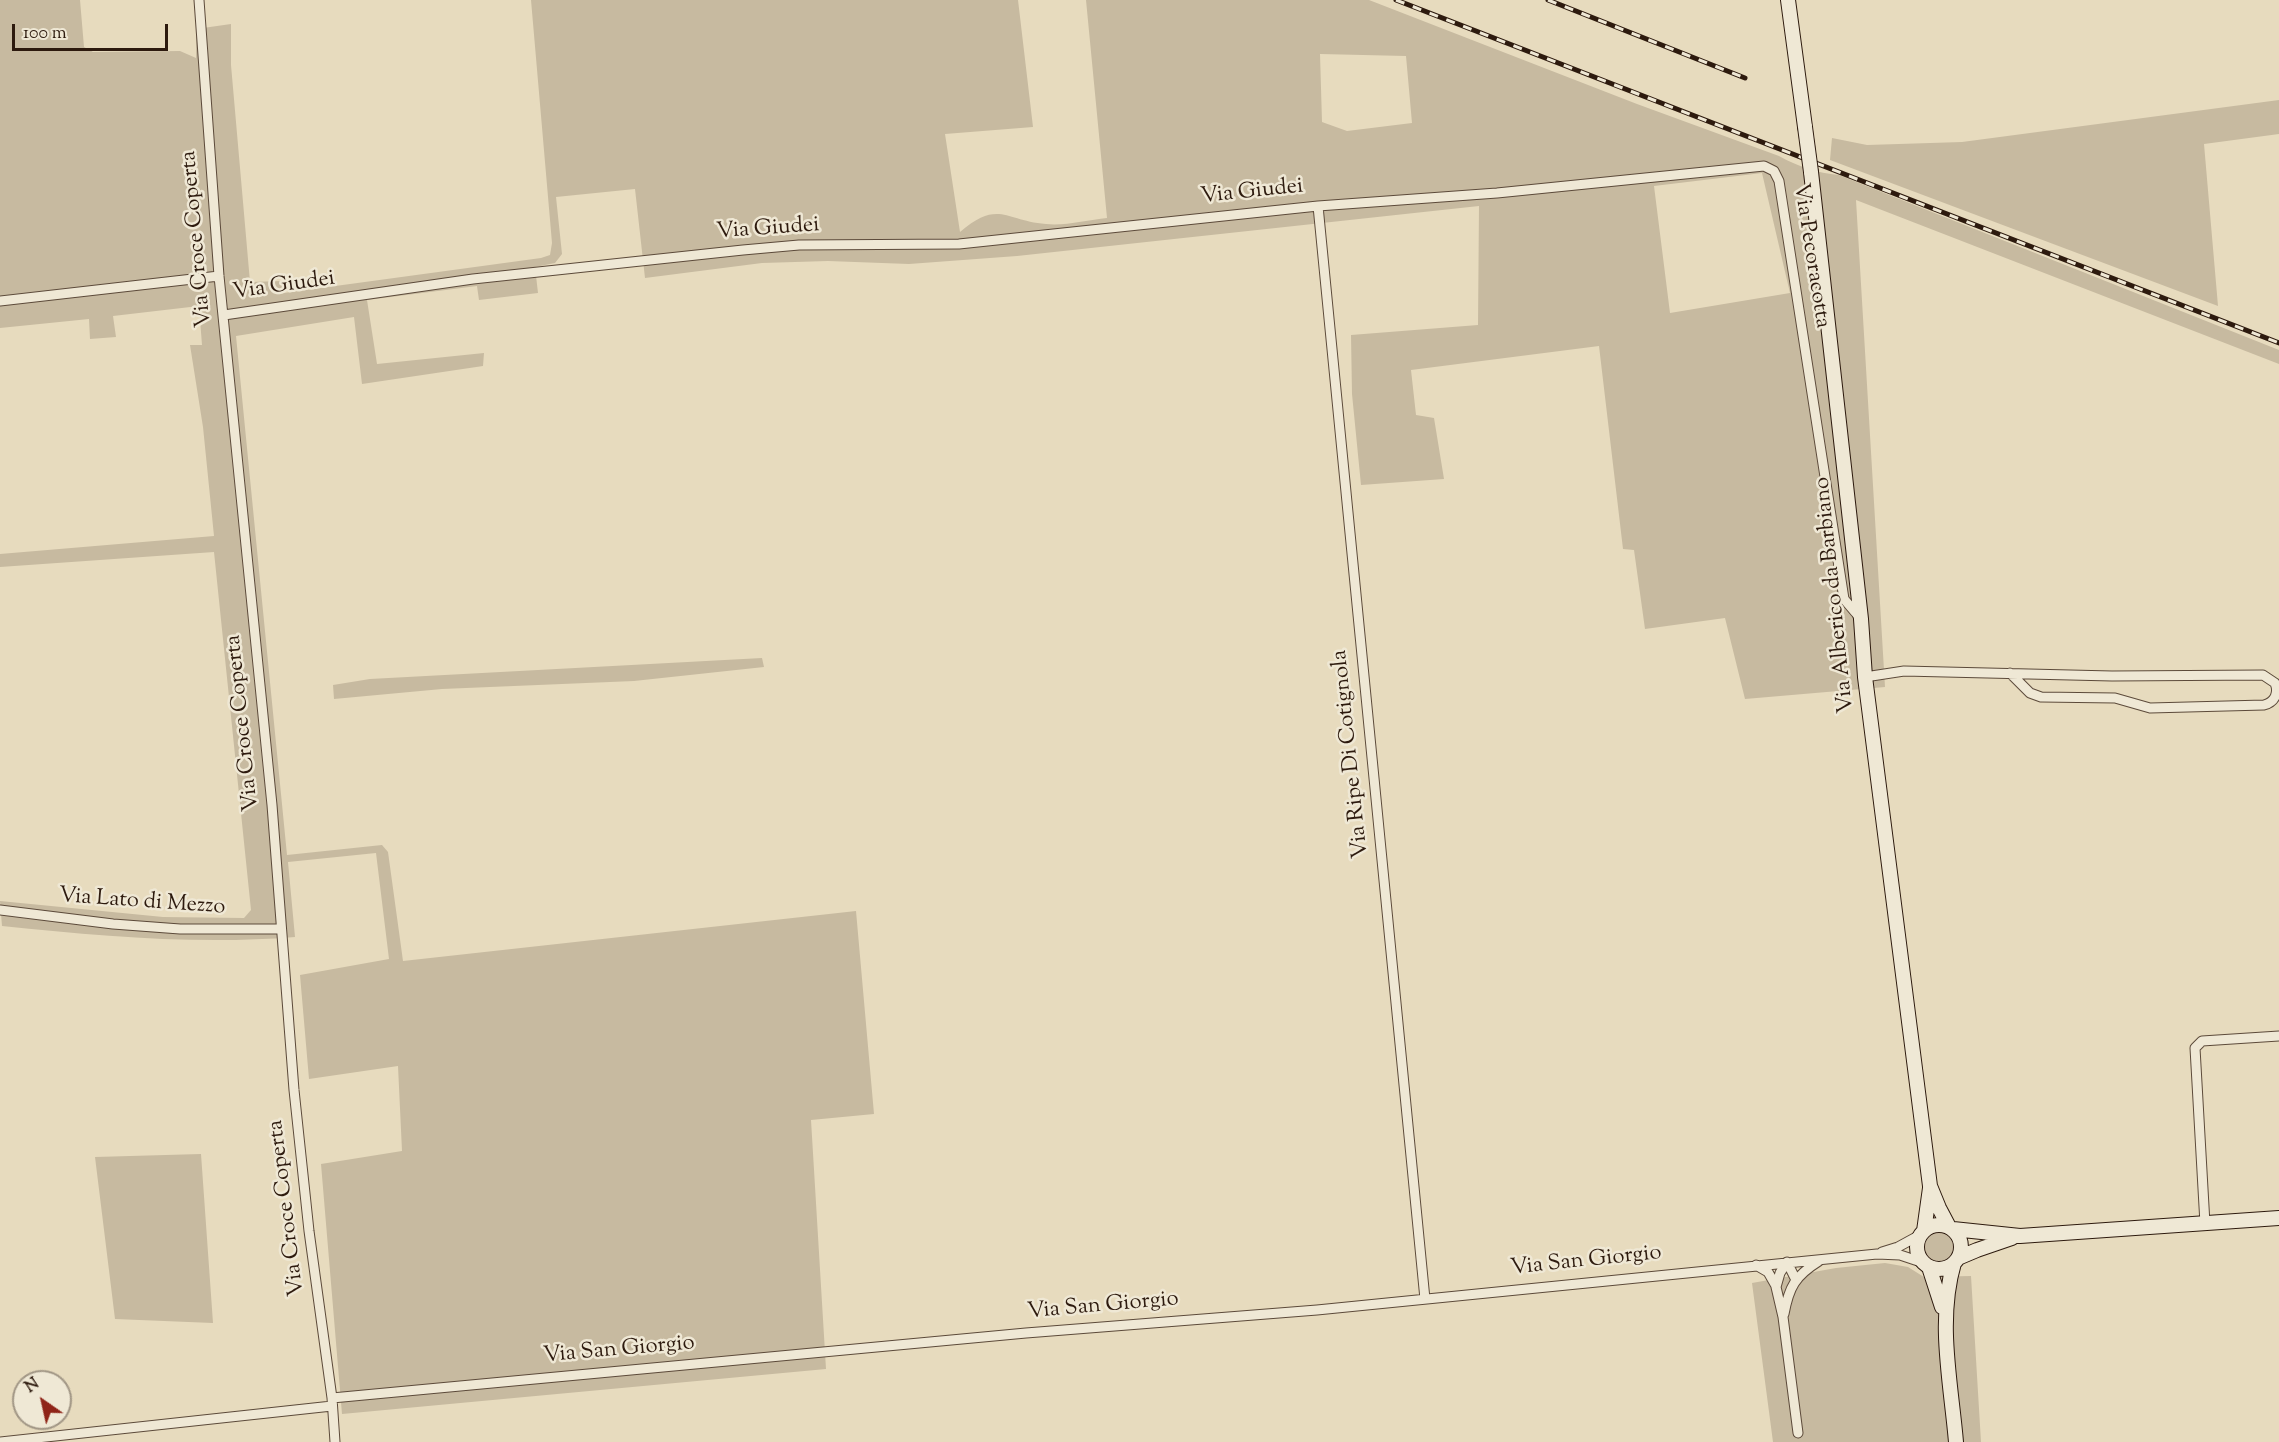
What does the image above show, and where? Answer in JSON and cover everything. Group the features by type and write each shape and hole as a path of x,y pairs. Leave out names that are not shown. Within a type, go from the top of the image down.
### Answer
{"main road":[{"name":"Via Alberico da Barbiano","path":"1788,0 1811,172 1861,619 1865,678 1930,1186 1951,1228"},
{"name":"Via Alberico da Barbiano","path":"1922,1233 1930,1186"},
{"path":"1945,1315 1927,1265 1917,1250 1922,1233 1936,1225 2020,1236 2279,1218"},
{"path":"1951,1228 1960,1240 1961,1252 1947,1287 1945,1315 1956,1442"},
{"path":"1927,1265 1942,1269 1977,1250 2020,1236"}],"street":[{"name":"Via Croce Coperta","path":"199,0 219,276 272,805 299,1137 335,1442"},
{"name":"Via Pecoracotta","path":"1318,206 1497,193 1758,166 1774,171 1779,181 1844,599 1861,619"},
{"name":"Via Giudei","path":"224,315 473,279 743,250 799,245 959,244 1318,206"},
{"name":"Via Ripe Di Cotignola","path":"1318,206 1425,1299"},
{"path":"0,301 219,276"},
{"path":"1865,678 1904,671 2010,673 2112,676 2263,675 2272,679 2277,692 2272,701 2264,705 2150,708 2115,698 2041,697 2030,693 2010,673"},
{"name":"Via Lato di Mezzo","path":"0,910 113,924 169,928 281,929"},
{"path":"2205,1224 2195,1048 2202,1041 2279,1036"},
{"name":"Via San Giorgio","path":"1876,1254 1898,1247 1922,1233"},
{"name":"Via San Giorgio","path":"0,1442 332,1402 1003,1335 1317,1310 1787,1262 1876,1254 1900,1255 1927,1265"},
{"path":"1784,1317 1788,1292 1808,1268 1822,1259"},
{"path":"1787,1262 1796,1280"},
{"path":"1776,1287 1787,1262"},
{"path":"1756,1265 1768,1272 1776,1287 1784,1317 1798,1433"}],"shaded area":[{"path":"0,0 80,0 84,47 93,52 180,51 196,58 196,29 231,24 231,65 250,282 283,281 284,293 550,255 552,243 531,0 1018,0 1033,127 945,134 960,232 984,216 994,214 1053,224 1107,218 1086,0 1369,0 1801,166 1839,175 2279,350 2279,364 1856,200 1885,687 1745,699 1725,618 1645,629 1634,550 1623,549 1599,346 1411,370 1416,415 1434,418 1444,479 1361,485 1352,394 1351,335 1478,325 1479,206 1017,256 909,264 828,261 762,263 645,278 635,189 556,197 562,254 555,263 535,267 538,293 479,300 477,286 367,300 377,364 484,353 483,366 362,384 354,317 236,336 287,855 382,845 388,852 403,961 856,911 874,1114 811,1120 826,1369 342,1414 321,1164 402,1151 398,1066 309,1079 300,975 389,959 376,853 288,862 295,937 185,940 2,926 0,901 163,917 244,918 251,910 214,552 0,567 0,554 214,536 203,427 190,345 202,345 199,306 113,316 116,337 90,339 89,319 0,328","holes":["1320,54 1406,56 1412,123 1347,131 1322,122","1762,173 1790,293 1670,313 1654,186"]},
{"path":"2279,100 2279,134 2204,144 2218,306 1830,160 1832,138 1867,145 1962,142"},
{"path":"762,658 764,667 634,681 442,689 334,699 333,685 370,679"},
{"path":"201,1154 213,1323 115,1319 95,1157"},
{"path":"1939,1233 1949,1237 1953,1247 1949,1257 1939,1261 1929,1257 1925,1247 1929,1237"},
{"path":"1885,1263 1908,1267 1924,1277 1971,1276 1981,1442 1773,1442 1752,1283 1836,1268"}],"railway":[{"path":"1396,0 2279,343"},
{"path":"1548,0 1745,78"}]}
